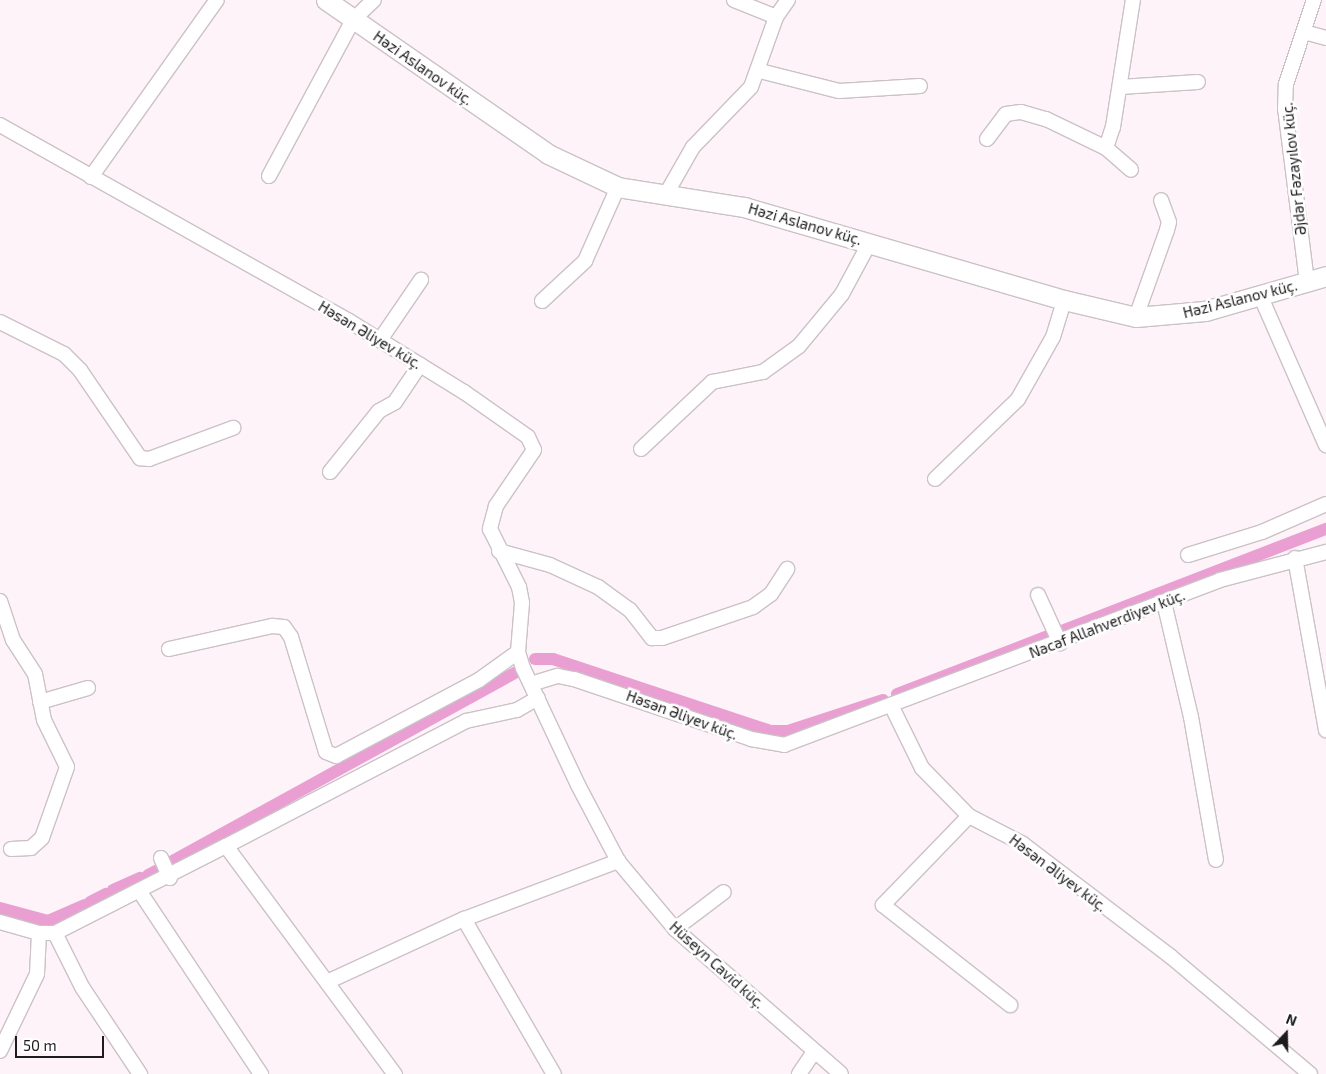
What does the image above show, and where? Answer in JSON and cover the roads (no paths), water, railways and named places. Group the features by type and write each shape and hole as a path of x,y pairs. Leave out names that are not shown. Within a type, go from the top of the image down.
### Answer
{"street":[{"path":"91,177 217,0"},
{"name":"Həzi Aslanov küç.","path":"326,0 548,154 618,187 665,196 744,207 870,242 1064,300 1136,317 1205,311 1326,276"},
{"path":"269,176 353,20 374,0"},
{"path":"734,0 776,17"},
{"path":"665,196 693,146 743,97 760,71 776,17 788,0"},
{"path":"1106,148 1120,87 1133,0"},
{"name":"Əjdər Fəzayılov küç.","path":"1307,282 1285,109 1286,84 1314,0"},
{"path":"1304,32 1326,38"},
{"path":"760,71 840,91 920,86"},
{"path":"1120,87 1198,82"},
{"path":"987,139 1006,114 1021,112 1046,119 1106,148 1131,170"},
{"name":"Həsən Əliyev küç.","path":"0,125 380,340 420,364 528,437 534,450 490,518 499,551 513,570 519,587 522,603 518,652"},
{"path":"542,301 585,261 618,187"},
{"path":"1136,317 1169,222 1161,200"},
{"path":"641,450 712,382 763,372 799,346 842,294 870,242"},
{"path":"380,340 422,280"},
{"path":"1260,295 1326,444"},
{"path":"935,479 1018,399 1053,337 1064,300"},
{"path":"0,322 64,354 80,370 140,458 149,459 234,428"},
{"path":"330,472 379,411 395,402 420,364"},
{"path":"1188,555 1262,532 1326,504"},
{"path":"499,551 550,565 598,586 630,610 652,638 662,638 753,608 771,594 787,569"},
{"name":"Nəcəf Allahverdiyev küç.","path":"891,705 1060,643 1228,577 1295,558 1326,552"},
{"path":"1295,558 1326,730"},
{"path":"1038,595 1060,643"},
{"path":"0,601 13,640 35,674 44,720 67,767 42,838 31,848 11,850"},
{"path":"1164,602 1191,717 1216,860"},
{"path":"169,650 272,626 284,627 291,637 326,752 336,756 480,680 518,652"},
{"name":"Hüseyn Cavid küç.","path":"518,652 531,684 618,861 675,929 813,1053 841,1074"},
{"name":"Həsən Əliyev küç.","path":"531,684 558,676 574,679 767,744 784,745 891,705 922,768 969,816 1023,844 1170,956 1310,1074"},
{"path":"40,702 88,688"},
{"path":"0,922 39,933 55,933 170,878 226,846 466,721 517,710 538,698"},
{"path":"969,816 883,905 1010,1005"},
{"path":"226,846 395,1074"},
{"path":"161,858 170,878"},
{"path":"326,982 464,919 618,861"},
{"path":"140,892 261,1074"},
{"path":"675,929 724,892"},
{"path":"464,919 554,1074"},
{"path":"0,1051 37,974 39,933"},
{"path":"55,933 82,987 135,1072"},
{"path":"799,1074 813,1053"}],"waterway":[{"path":"1064,630 1326,529"},
{"path":"897,694 1048,636"},
{"path":"535,659 553,659 771,731 788,731 883,700"},
{"path":"169,863 516,672"},
{"path":"148,875 160,869"},
{"path":"113,890 140,878"},
{"path":"90,902 106,894"},
{"path":"0,908 48,921 85,905"}]}
